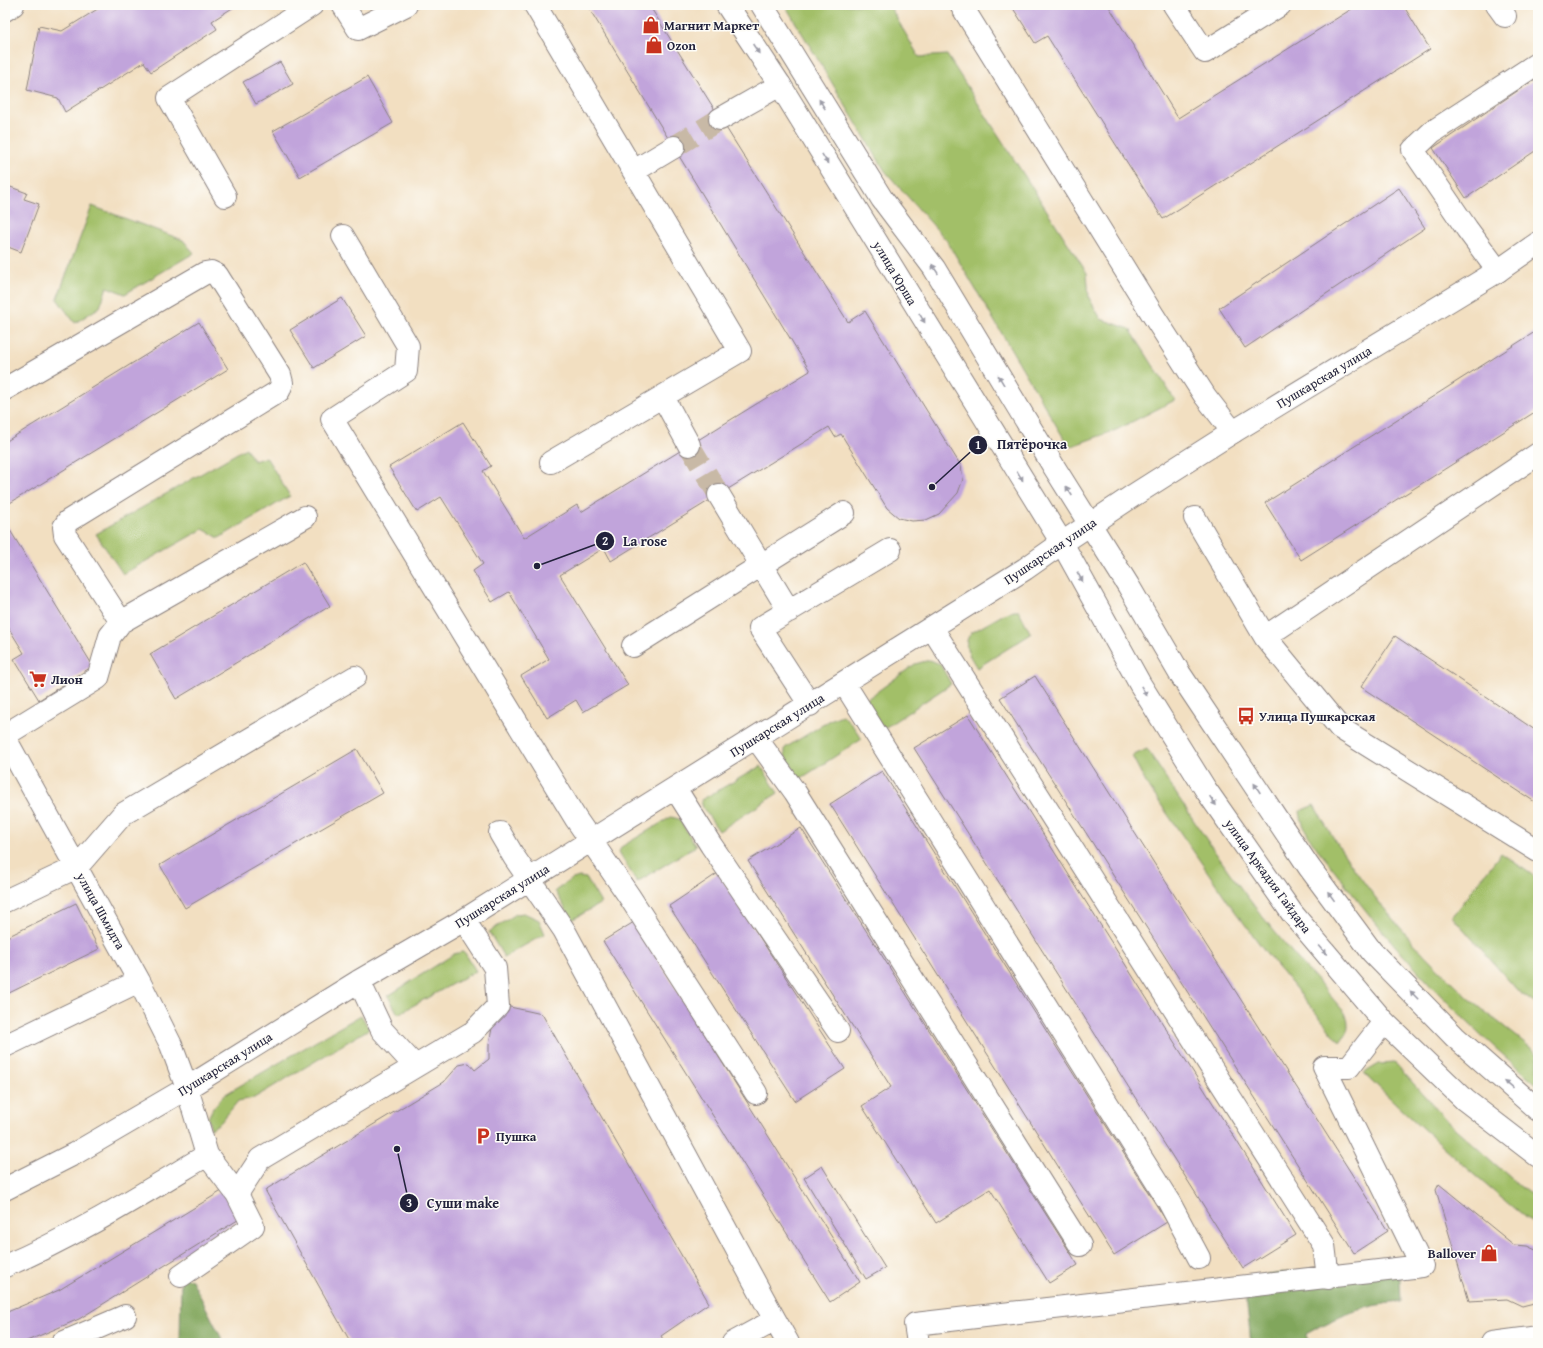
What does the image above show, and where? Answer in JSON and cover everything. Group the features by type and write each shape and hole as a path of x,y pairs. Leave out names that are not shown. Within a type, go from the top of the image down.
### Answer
{"main road":[{"path":"5,10 13,5"},
{"path":"225,196 169,98 312,5"},
{"path":"343,5 358,29 406,5"},
{"path":"535,5 740,351 551,462"},
{"name":"улица Юрша","path":"727,5 780,85 1062,543"},
{"path":"762,5 802,72 882,198 934,268 1054,467 1091,524 1180,674 1309,867 1372,952 1455,1037 1538,1110"},
{"path":"961,5 1153,315 1205,396 1233,432"},
{"path":"1174,5 1205,52 1280,5"},
{"path":"1498,271 1467,229 1413,150 1432,132 1538,63"},
{"path":"720,119 802,72"},
{"path":"634,171 674,147"},
{"path":"343,236 408,346 406,371 332,419 590,842 633,903 756,1093"},
{"name":"Пушкарская улица","path":"5,1189 74,1154 187,1088 359,981 529,880 1025,569 1062,543 1233,432 1498,271 1538,243"},
{"path":"5,389 205,273 211,272 217,274 280,375 282,383 279,390 68,521 64,527 65,535 121,622"},
{"path":"663,397 689,445"},
{"path":"1265,637 1538,454"},
{"path":"719,495 789,611"},
{"path":"633,646 844,513"},
{"path":"5,735 98,678 110,636 121,622 305,517"},
{"path":"1195,518 1265,637 1340,728 1538,851"},
{"name":"улица Аркадия Гайдара","path":"1062,543 1140,684 1206,790 1292,913 1384,1022 1465,1100 1538,1156"},
{"path":"810,705 760,628 890,550"},
{"path":"932,628 1324,1245 1328,1278"},
{"path":"5,901 76,868 123,814 355,677"},
{"path":"844,683 1169,1202 1199,1258"},
{"name":"улица Шмидта","path":"5,738 139,981 171,1045 187,1088 207,1155"},
{"path":"756,738 795,792 1080,1245"},
{"path":"675,788 711,845 838,1031"},
{"path":"500,832 529,880 564,930 774,1320 788,1343"},
{"path":"237,1194 260,1159 473,1032 498,1006 495,968 464,920"},
{"path":"5,1046 139,981"},
{"path":"359,981 382,1030 415,1066"},
{"path":"918,1343 916,1324 1328,1278 1422,1266 1324,1067 1349,1067 1384,1022"},
{"path":"5,1266 27,1257 135,1198 207,1155 237,1194 253,1226 181,1276"},
{"path":"62,1343 125,1316"},
{"path":"733,1343 774,1320"},
{"path":"1492,1343 1538,1337"}],"green space":[{"path":"785,5 889,5 919,57 947,55 1087,273 1089,298 1101,319 1130,329 1175,400 1116,430 1069,447 947,241 885,171"},
{"path":"92,206 183,240 194,253 125,294 107,287 100,307 75,323 57,299"},
{"path":"246,448 254,461 266,457 290,496 219,538 203,529 123,574 96,534"},
{"path":"1019,611 1031,634 977,668 969,655 967,647 968,638 971,633 1006,613"},
{"path":"930,660 940,664 951,684 883,729 869,707 867,699 915,664"},
{"path":"842,715 850,722 862,739 800,779 785,756 785,748 832,719"},
{"path":"1147,749 1212,848 1247,897 1284,943 1346,1014 1348,1029 1340,1042 1268,955 1234,910 1146,783 1132,756"},
{"path":"761,766 778,793 719,831 703,808 701,800"},
{"path":"1314,805 1330,832 1365,884 1404,932 1447,978 1470,999 1538,1054 1538,1085 1482,1036 1430,984 1359,902 1304,828 1300,811"},
{"path":"671,817 679,819 696,846 637,882 619,853 621,847"},
{"path":"1501,853 1538,879 1538,1006 1518,991 1452,916"},
{"path":"579,877 586,878 601,903 572,920 555,891 570,880"},
{"path":"524,913 539,920 545,934 504,957 489,932 516,914"},
{"path":"462,952 465,953 476,971 398,1014 388,996 454,954"},
{"path":"361,1015 369,1029 254,1098 238,1101 221,1122 211,1129 208,1118 213,1108 224,1095"},
{"path":"1395,1063 1448,1122 1522,1188 1538,1200 1538,1227 1449,1152 1364,1073 1379,1064"},
{"path":"1399,1258 1401,1302 1387,1303 1352,1312 1329,1322 1306,1334 1307,1343 1251,1343 1244,1278"},
{"path":"181,1276 192,1280 224,1343 180,1343"}],"building":[{"path":"104,5 237,5 212,21 217,29 151,72 144,62 65,112 58,98 27,90 39,26 62,31"},
{"path":"587,5 649,5 848,322 865,311 961,466 963,479 958,493 939,514 926,520 912,521 899,518 887,508 841,434 835,437 829,427 611,561 604,548 560,575 628,685 583,712 576,700 547,718 521,676 549,659 509,592 492,602 473,571 483,564 441,497 417,512 389,467 463,422 491,466 483,471 524,538 577,505 581,512 810,371"},
{"path":"1011,5 1108,5 1178,118 1358,5 1403,5 1430,49 1163,219 1047,36 1035,43"},
{"path":"280,62 293,84 256,104 243,82"},
{"path":"367,77 393,123 300,177 273,131"},
{"path":"1538,77 1538,149 1466,198 1433,148"},
{"path":"5,185 27,193 24,199 39,204 21,252 8,247 5,254"},
{"path":"1399,188 1425,228 1245,348 1219,308"},
{"path":"342,298 366,336 314,368 290,330"},
{"path":"199,322 228,369 5,506 5,442"},
{"path":"1538,330 1538,410 1301,560 1265,503"},
{"path":"5,522 93,666 39,700 14,659 24,653 5,622"},
{"path":"303,562 330,606 176,699 150,654"},
{"path":"1395,636 1538,732 1538,804 1361,687"},
{"path":"1035,676 1388,1231 1354,1253 1000,698"},
{"path":"968,715 1296,1235 1243,1268 914,748"},
{"path":"357,749 383,793 185,908 160,865"},
{"path":"882,771 1167,1222 1114,1255 830,804"},
{"path":"801,828 1078,1265 1049,1283 990,1189 936,1223 862,1106 891,1087 748,861"},
{"path":"718,873 845,1069 795,1101 669,906"},
{"path":"76,903 99,949 5,995 5,938"},
{"path":"634,922 860,1282 830,1302 603,941"},
{"name":"Пушка","path":"510,1007 542,1014 709,1303 661,1336 665,1343 351,1343 265,1190 444,1082 459,1065 469,1063 475,1070 489,1059 489,1044 492,1028 501,1015"},
{"path":"822,1166 885,1268 866,1279 804,1178"},
{"path":"1439,1184 1514,1245 1527,1246 1538,1251 1538,1302 1522,1306 1507,1299 1469,1301 1436,1190"},
{"path":"225,1189 241,1218 79,1319 22,1343 5,1343 5,1313 59,1290"}],"tunnel":[{"path":"674,147 720,119"},
{"path":"689,445 719,495"}],"place":[{"name":"Магнит Маркет","path":"651,25"},
{"name":"Ozon","path":"654,45"},
{"name":"Пятёрочка","path":"932,487"},
{"name":"La rose","path":"537,566"},
{"name":"Лион","path":"38,679"},
{"name":"Улица Пушкарская","path":"1246,716"},
{"name":"Пушка","path":"483,1136"},
{"name":"Суши make","path":"397,1149"},
{"name":"Ballover","path":"1489,1253"}]}
